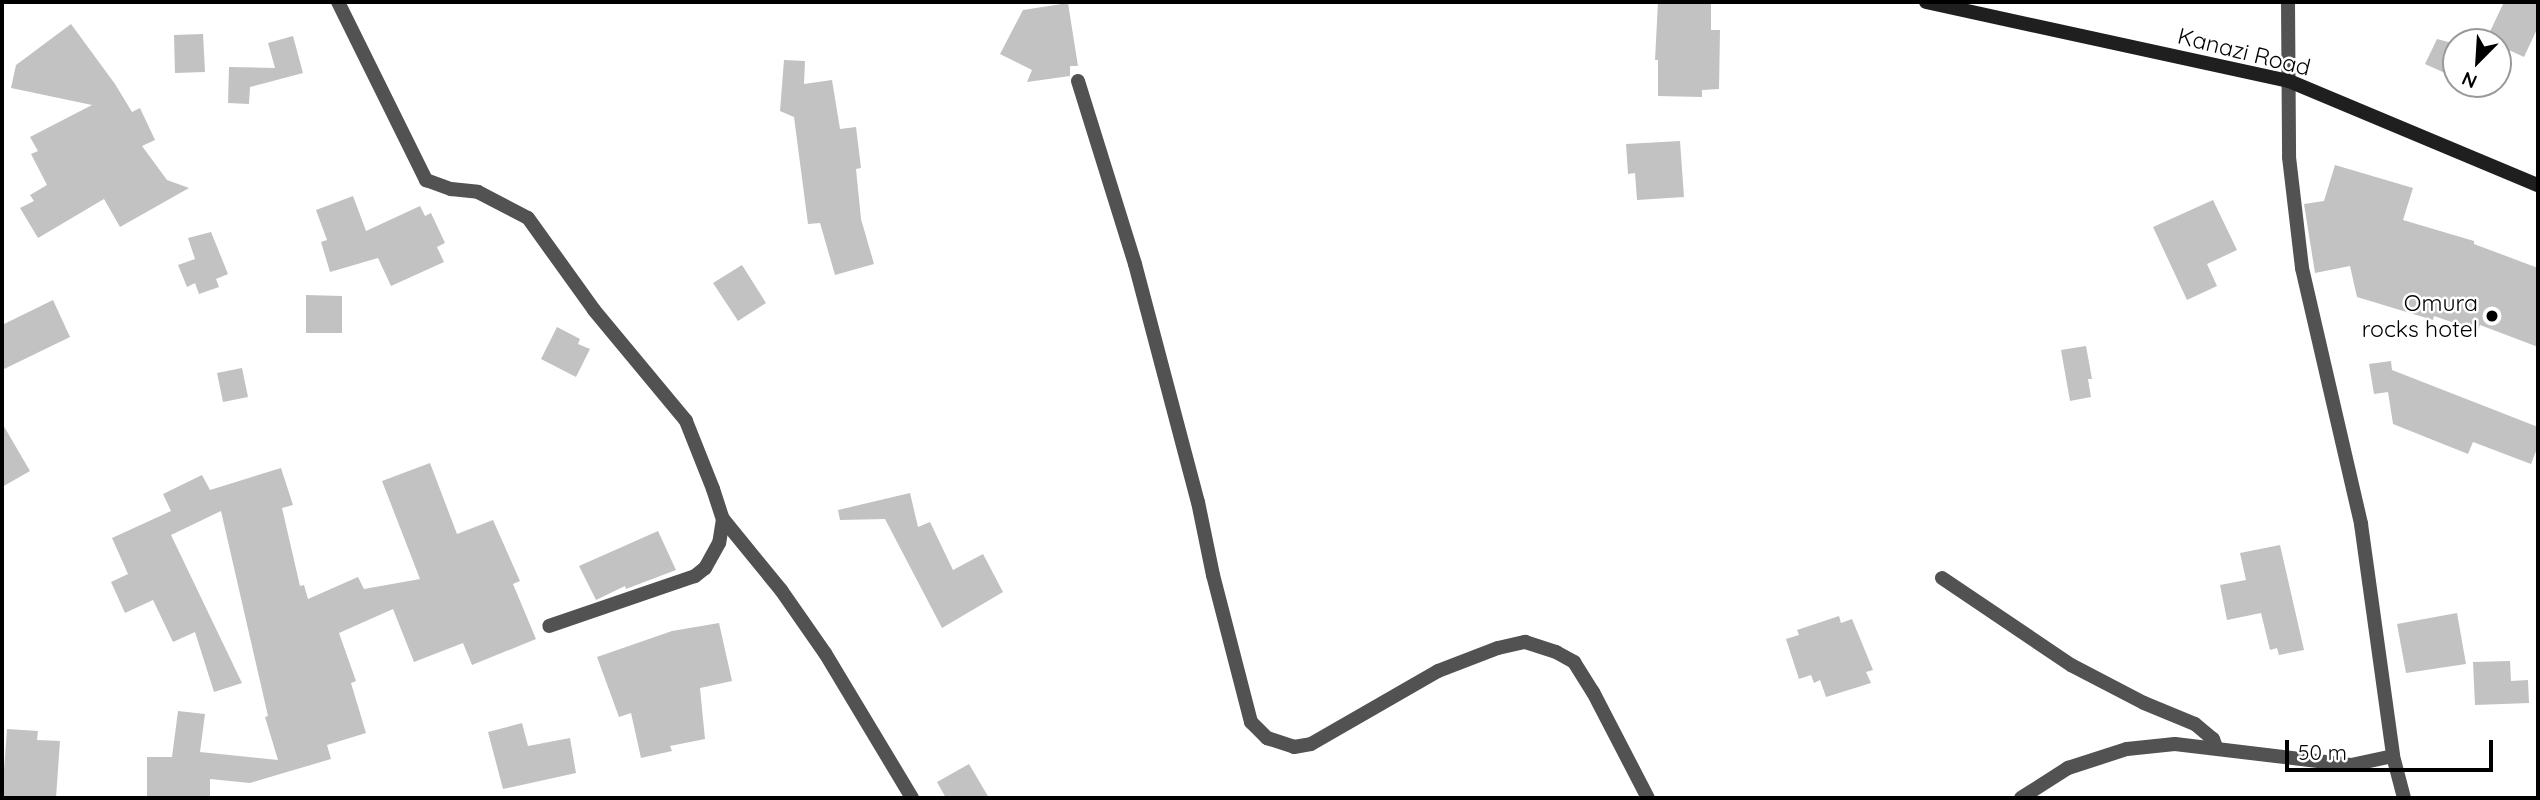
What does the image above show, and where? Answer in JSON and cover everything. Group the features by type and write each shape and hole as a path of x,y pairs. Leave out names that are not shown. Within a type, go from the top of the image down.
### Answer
{"main road":[{"name":"Kanazi Road","path":"1926,2 2289,81 2538,185"}],"street":[{"path":"338,2 426,180 451,189 478,192 528,218 594,310 685,421 723,519 781,590 825,653 912,798"},
{"path":"2288,2 2289,157 2302,268 2361,524 2393,756 2404,798"},
{"path":"1078,81 1135,264 1195,489 1251,722 1266,738 1294,747 1311,744 1438,671 1498,648 1525,642 1556,652 1574,662 1593,692 1648,798"},
{"path":"549,626 695,576 711,559 719,543 723,519"},
{"path":"1942,578 2071,665 2144,703 2195,724 2213,739 2216,747"},
{"path":"2021,798 2068,768 2127,749 2175,744 2351,765 2393,756"}],"building":[{"path":"1658,2 1711,2 1711,30 1720,30 1719,89 1702,90 1702,97 1658,96 1658,60 1655,60"},
{"path":"2504,2 2538,2 2538,27 2524,57 2512,51 2512,28 2492,28"},
{"path":"1068,3 1078,66 1070,66 1070,76 1027,82 1032,70 1000,54 1023,10"},
{"path":"71,24 132,112 140,108 155,140 142,146 167,180 189,188 120,227 104,199 38,238 20,208 34,201 30,195 47,185 31,154 38,151 30,137 92,105 11,88 16,65"},
{"path":"203,34 205,72 175,73 174,35"},
{"path":"293,36 303,73 250,87 249,104 228,103 229,67 275,68 268,43"},
{"path":"2437,39 2442,40 2442,72 2425,64"},
{"path":"784,60 805,61 804,84 832,80 840,129 856,127 861,168 856,169 861,219 874,264 835,275 820,223 808,224 794,117 780,111"},
{"path":"1680,141 1684,197 1637,200 1635,173 1628,174 1626,144"},
{"path":"2335,165 2413,188 2403,220 2474,241 2474,244 2538,268 2538,347 2480,325 2478,331 2434,316 2433,320 2357,297 2350,266 2315,273 2304,204 2324,201"},
{"path":"353,196 366,231 420,206 425,216 431,213 445,243 437,247 444,262 391,286 378,258 330,272 321,242 327,240 316,210"},
{"path":"2213,200 2237,250 2207,264 2217,286 2187,300 2153,227"},
{"path":"211,232 228,274 216,279 219,287 199,294 195,283 187,287 178,265 195,259 188,238"},
{"path":"742,265 766,303 738,321 713,283"},
{"path":"306,295 342,296 342,333 306,333"},
{"path":"53,300 70,337 2,370 2,325"},
{"path":"557,327 580,339 578,344 590,349 576,377 541,359"},
{"path":"2086,346 2092,379 2088,379 2091,397 2070,401 2061,350"},
{"path":"2391,361 2392,370 2538,427 2538,446 2531,464 2473,442 2468,454 2393,424 2388,392 2374,394 2369,364"},
{"path":"242,368 248,397 223,402 217,373"},
{"path":"2,423 30,471 2,487"},
{"path":"430,463 457,534 493,520 520,581 513,584 536,639 472,665 463,643 414,662 393,609 339,633 356,681 351,683 366,733 327,745 331,759 250,783 210,779 210,798 147,797 147,757 172,757 178,711 205,714 200,752 278,760 265,717 268,716 221,511 171,535 242,683 214,692 195,632 173,642 153,600 125,613 111,582 128,574 112,538 171,511 163,494 202,475 210,490 281,468 293,505 282,508 300,586 304,585 308,599 358,577 364,589 420,579 382,481"},
{"path":"910,493 918,527 930,522 953,570 983,554 1003,592 942,628 885,519 840,520 838,510"},
{"path":"658,531 676,570 626,589 625,586 596,600 579,566"},
{"path":"2280,545 2304,650 2279,655 2277,648 2270,650 2261,613 2227,620 2220,585 2246,580 2240,553"},
{"path":"2457,613 2466,664 2406,673 2397,624"},
{"path":"1839,616 1841,623 1852,619 1873,670 1866,672 1871,683 1826,697 1820,680 1814,683 1811,675 1799,679 1786,639 1799,635 1797,630"},
{"path":"719,623 732,681 700,688 705,739 670,746 672,751 641,758 631,713 619,717 597,657 672,631"},
{"path":"2510,661 2511,681 2528,680 2529,703 2475,705 2473,662"},
{"path":"522,723 528,746 570,738 576,773 503,789 488,732"},
{"path":"7,729 38,731 37,740 60,741 56,798 2,798"},
{"path":"969,764 989,798 946,798 937,782"}],"place":[{"name":"Omura rocks hotel","path":"2492,316"}]}
